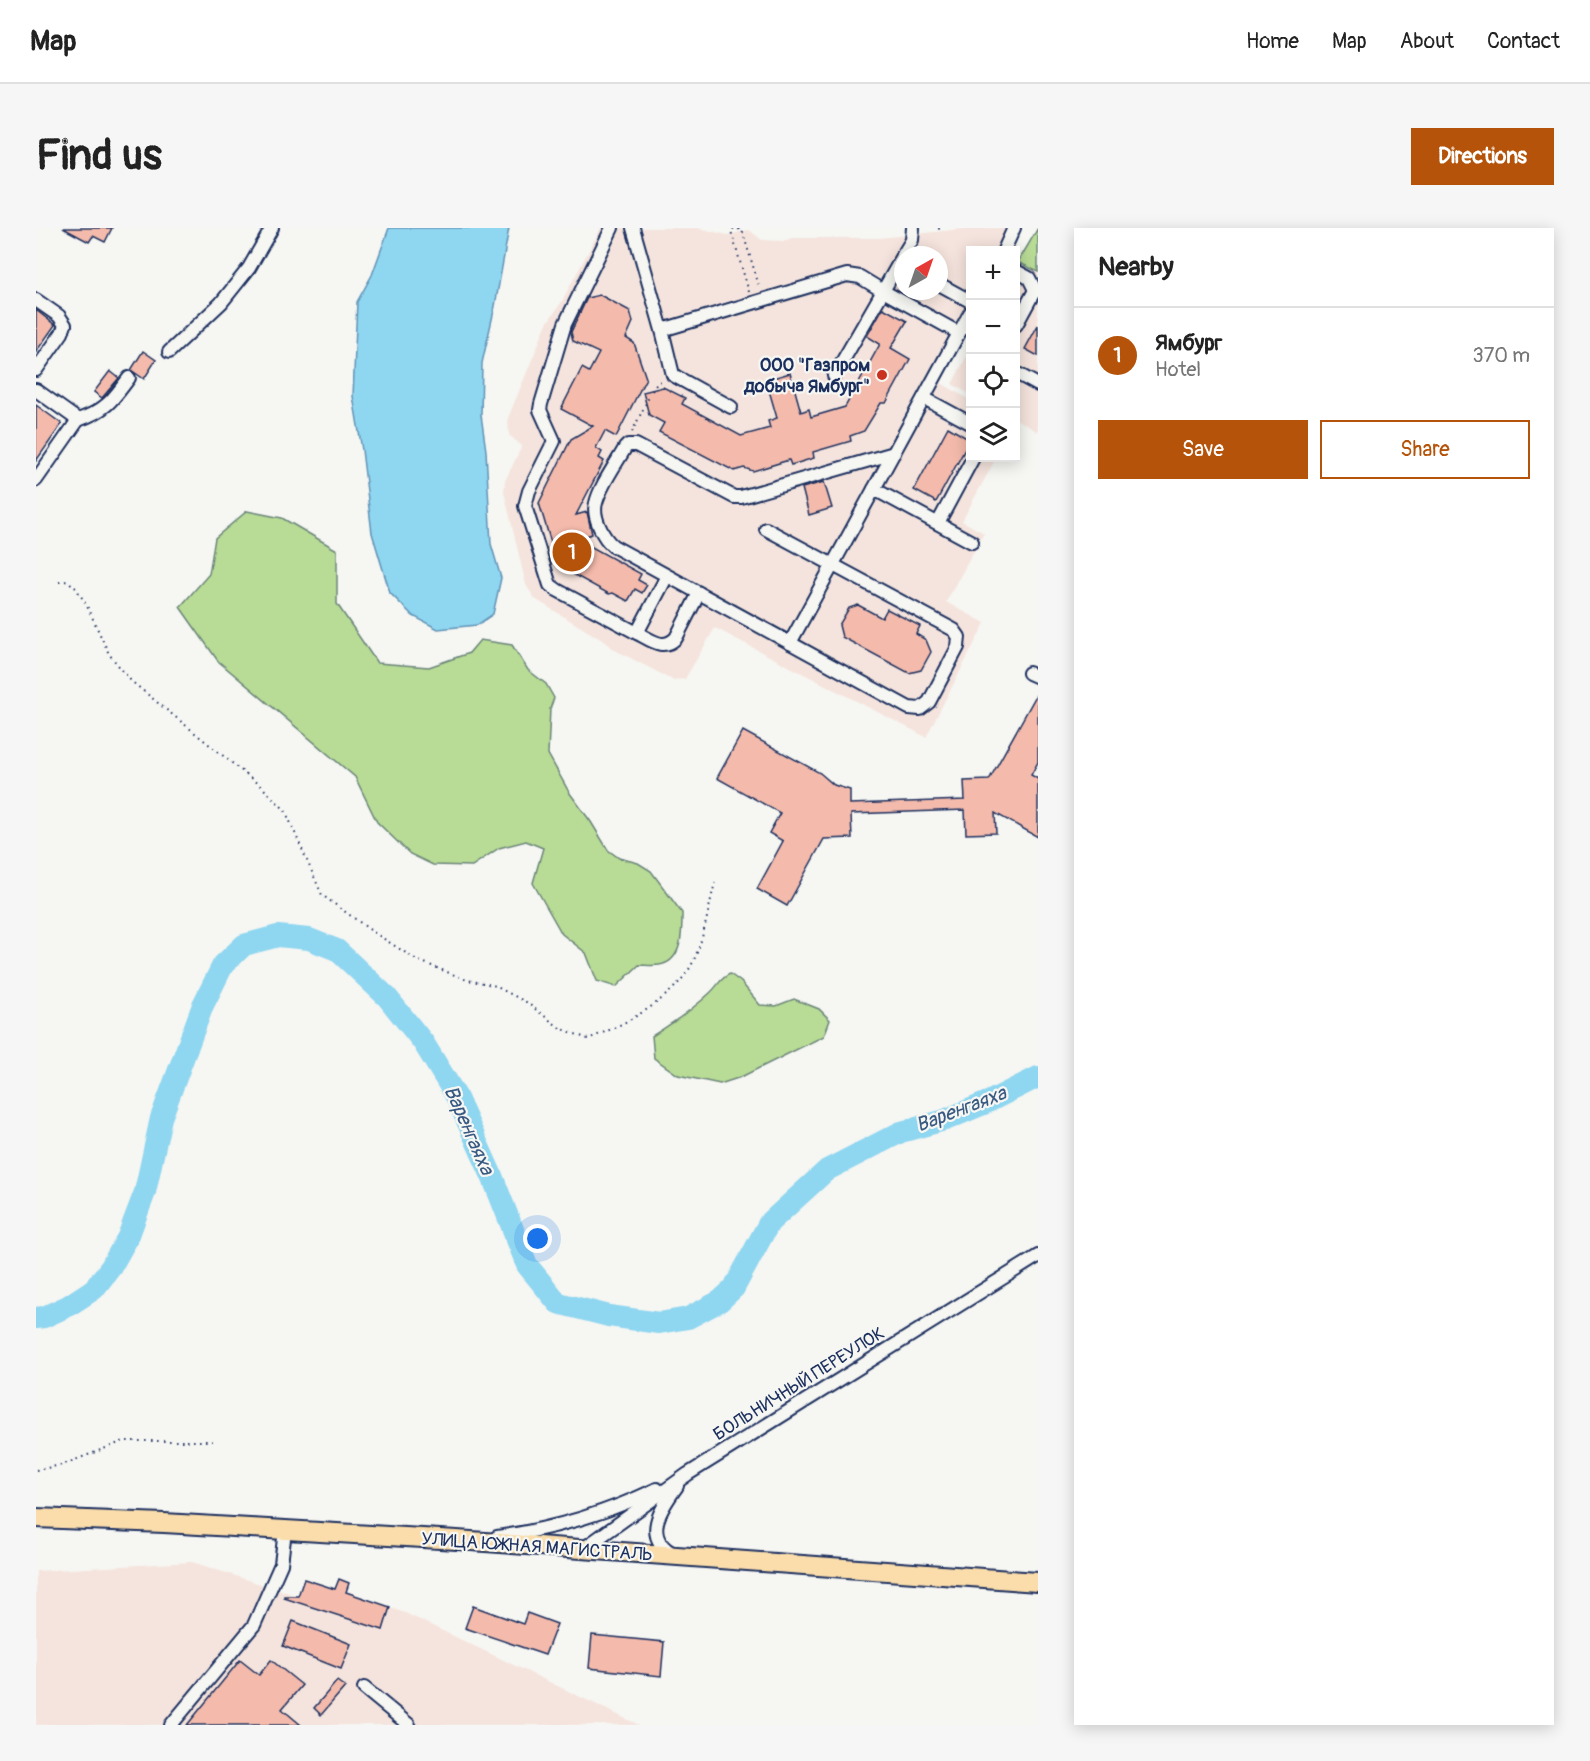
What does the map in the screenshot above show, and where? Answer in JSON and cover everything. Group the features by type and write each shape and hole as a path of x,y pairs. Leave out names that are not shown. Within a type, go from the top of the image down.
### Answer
{"highway":[{"name":"УЛИЦА ЮЖНАЯ МАГИСТРАЛЬ","path":"36,1518 79,1518 457,1540 1038,1582"}],"street":[{"path":"169,352 221,303 249,268 272,228"},
{"path":"612,228 565,324 540,410 554,441 529,491 525,506 550,585 658,644 666,645 676,638 699,593"},
{"path":"633,228 673,375 731,407"},
{"path":"909,246 913,228"},
{"path":"1006,246 1014,228"},
{"path":"834,376 894,272"},
{"path":"1020,273 1029,278 1037,291 1020,319"},
{"path":"662,330 847,275 860,277 959,333"},
{"path":"948,289 968,300"},
{"path":"36,300 59,316 65,325 62,333 36,370"},
{"path":"790,643 966,320"},
{"path":"1020,375 1038,385"},
{"path":"36,480 78,420 93,415 107,406 129,378"},
{"path":"36,390 78,420"},
{"path":"924,398 966,421"},
{"path":"766,529 957,633 960,642 958,647 929,702 920,709 909,708 613,546 603,535 595,504 628,445 636,445 734,497 741,497 894,453"},
{"path":"938,523 971,462"},
{"path":"874,489 972,542"},
{"path":"637,633 667,576"},
{"name":"БОЛЬНИЧНЫЙ ПЕРЕУЛОК","path":"583,1549 688,1474 1038,1256"},
{"path":"457,1540 521,1534 578,1521 629,1502 688,1474"},
{"path":"684,1558 673,1554 661,1544 656,1528 657,1519 662,1510 677,1486 688,1474"},
{"path":"171,1725 254,1625 281,1564 285,1530"},
{"path":"364,1688 409,1725"}],"path":[{"path":"734,228 742,230 758,302 731,231 734,228"},
{"path":"652,391 657,383 673,375"},
{"path":"625,447 649,397"},
{"path":"58,582 68,580 76,588 109,654 131,681 264,789 285,810 322,895 417,960 466,980 493,985 525,1002 560,1028 588,1039 616,1028 674,988 692,964 701,939 715,883"},
{"path":"36,1470 62,1465 124,1441 213,1441"}],"shaded area":[{"name":"ООО \"Газпром добыча Ямбург\"","path":"601,228 699,228 727,235 749,230 762,240 784,241 792,238 879,238 972,228 1004,228 1005,238 1000,246 966,246 966,335 941,383 966,398 966,462 994,462 962,521 984,533 946,602 985,623 926,737 715,628 685,679 673,680 613,649 607,643 535,599 526,585 504,492 505,481 522,446 509,435 508,418 547,323 561,303"},
{"path":"1038,228 1038,432 1020,421 1020,260"},
{"path":"966,358 966,392 952,384"},
{"path":"192,1562 298,1596 304,1579 335,1589 339,1579 349,1583 346,1593 405,1613 639,1725 36,1725 36,1571"}],"green space":[{"path":"1038,228 1038,272 1020,263 1020,259"},
{"path":"247,511 282,518 337,550 337,604 377,663 429,667 469,653 480,640 512,645 528,670 546,684 554,698 550,709 548,754 569,792 608,850 619,858 638,863 651,871 682,913 680,945 673,958 659,965 639,965 616,987 597,981 586,953 562,934 533,883 543,848 526,841 499,848 472,866 433,865 410,854 377,822 355,777 218,661 180,607 209,574 215,538"},
{"path":"730,974 741,982 760,1005 776,1006 794,999 819,1009 830,1020 824,1036 741,1077 720,1084 678,1075 654,1058 652,1036 689,1011"}],"water":[{"path":"389,228 509,228 482,363 481,415 486,451 491,544 501,578 493,614 477,625 438,629 413,616 390,593 372,533 353,396 357,302 372,275"}],"building":[{"path":"63,228 112,228 105,242 93,236 89,242"},
{"path":"600,295 630,311 633,322 626,338 634,343 646,378 616,437 605,431 596,448 602,452 599,458 604,461 576,515 587,512 592,534 577,539 641,574 638,580 647,585 642,593 635,589 628,601 613,593 609,594 558,566 539,503 571,439 593,426 561,409 582,368 589,372 599,353 573,341 571,332 587,298"},
{"name":"ООО \"Газпром добыча Ямбург\"","path":"883,308 907,321 891,348 910,359 886,403 881,403 864,431 850,436 851,441 813,452 814,458 791,465 789,460 753,471 744,468 734,471 659,432 664,423 649,415 643,392 663,387 685,398 682,404 741,436 770,428 768,421 777,418 766,380 790,373 801,412 809,409 811,417 845,407 880,344 867,336"},
{"path":"36,310 55,325 36,352"},
{"path":"1038,325 1038,356 1025,349"},
{"path":"143,351 156,360 144,379 131,370"},
{"path":"110,371 119,378 102,398 94,392"},
{"path":"36,405 62,424 36,461"},
{"path":"948,427 966,438 966,447 936,502 914,490"},
{"path":"824,482 832,508 809,515 802,488"},
{"path":"858,605 882,618 887,609 920,626 916,634 926,640 931,652 921,670 909,673 842,637 839,625 849,608"},
{"path":"1038,692 1038,762 1031,775 1038,779 1038,837 995,813 996,833 966,834 965,810 851,814 852,838 824,839 787,906 757,889 783,841 769,833 780,813 717,778 743,731 820,773 834,785 850,790 850,804 965,800 964,781 989,780"},
{"path":"304,1579 335,1589 339,1579 349,1583 346,1592 390,1607 383,1630 284,1598 284,1596 298,1596"},
{"path":"473,1606 523,1624 527,1613 557,1624 545,1655 465,1628"},
{"path":"293,1621 351,1644 341,1669 283,1646"},
{"path":"592,1635 664,1642 661,1676 589,1668"},
{"path":"240,1660 259,1675 271,1660 302,1685 282,1709 301,1725 187,1725"},
{"path":"337,1681 345,1687 321,1715 314,1708"}],"waterway":[{"name":"Варенгаяха","path":"36,1318 44,1317 68,1306 94,1289 111,1267 128,1237 145,1192 161,1118 203,1005 223,965 244,945 278,936 309,939 337,950 387,997 423,1042 456,1096 492,1176 527,1265 558,1303 609,1316 659,1323 688,1318 720,1301 734,1288 769,1223 827,1170 901,1132 945,1120 1038,1077"}],"place":[{"name":"ООО \"Газпром добыча Ямбург\"","path":"882,375"},
{"name":"Ямбург","path":"572,552"}]}
